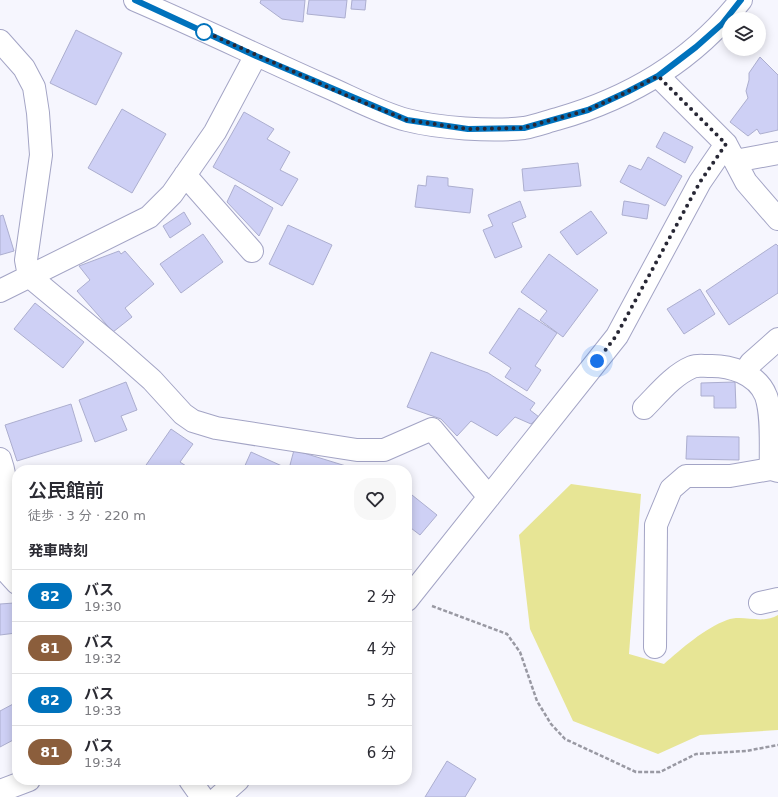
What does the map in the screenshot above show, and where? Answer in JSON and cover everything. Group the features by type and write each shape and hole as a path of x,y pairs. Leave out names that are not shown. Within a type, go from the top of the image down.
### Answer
{"street":[{"path":"135,0 256,56 407,120 468,129 524,128 588,110 627,92 658,76 696,47 722,24 741,0"},
{"path":"0,41 24,68 34,87 38,113 41,155 26,260 29,276 152,380 183,414 193,421 216,428 357,450 384,450 432,429 489,497"},
{"path":"0,291 149,217 172,194 215,132 256,56"},
{"path":"658,76 731,152 746,182 778,219"},
{"path":"412,594 616,336 700,182 731,152 778,153"},
{"path":"185,175 252,252"},
{"path":"744,373 751,363 778,339"},
{"path":"644,408 674,378 693,366 718,366 734,368 744,373 757,383 766,395 774,470 730,476 686,476 671,490 656,525 655,647"},
{"path":"0,459 3,468 6,494 7,575"},
{"path":"0,791 16,785"},
{"path":"198,785 216,797 232,785"}],"path":[{"path":"412,600 507,634 520,652 537,701 551,724 565,739 636,772 660,772 696,754 746,751 778,745"}],"shaded area":[{"path":"571,484 641,494 629,654 664,664 694,639 710,628 727,620 733,618 766,619 778,615 778,730 700,735 658,754 573,721 530,629 519,535"}],"building":[{"path":"261,0 305,0 303,22 282,19 260,3"},
{"path":"309,0 347,0 345,18 307,14"},
{"path":"352,0 366,0 365,10 351,9"},
{"path":"76,30 122,53 96,105 50,83"},
{"path":"760,57 778,75 778,130 760,134 757,129 748,136 730,122 748,98 746,91 749,73"},
{"path":"122,109 166,134 132,193 88,168"},
{"path":"244,112 274,129 267,139 290,152 280,170 298,179 282,206 213,167"},
{"path":"664,132 693,147 685,163 656,147"},
{"path":"648,157 682,176 665,206 620,182 629,165 641,170"},
{"path":"578,163 581,186 524,191 522,169"},
{"path":"427,176 448,178 448,186 473,189 470,213 415,207 418,185 426,186"},
{"path":"235,185 273,208 259,236 227,202"},
{"path":"520,201 526,217 512,223 522,247 495,258 483,230 493,226 488,215"},
{"path":"624,201 649,205 647,219 622,215"},
{"path":"591,211 607,233 577,255 560,232"},
{"path":"184,212 191,224 170,238 163,226"},
{"path":"3,215 14,251 0,255 0,216"},
{"path":"288,225 332,245 313,285 269,264"},
{"path":"203,234 223,262 181,293 160,264"},
{"path":"776,244 778,246 778,293 729,325 706,291"},
{"path":"119,251 121,254 125,251 154,284 125,308 132,317 113,332 77,291 90,280 79,266"},
{"path":"549,254 598,290 563,337 540,320 547,311 521,292"},
{"path":"700,289 715,314 684,334 667,309"},
{"path":"35,303 84,342 63,368 14,329"},
{"path":"519,308 557,333 535,366 541,370 527,391 505,377 511,368 489,353"},
{"path":"431,352 488,373 535,403 530,410 539,417 531,424 515,417 497,436 471,421 457,436 441,419 407,407"},
{"path":"126,382 137,410 121,416 127,430 95,442 79,400"},
{"path":"735,382 736,408 714,408 714,396 701,396 701,383"},
{"path":"71,404 82,441 17,461 5,425"},
{"path":"171,429 193,444 180,462 184,465 146,465"},
{"path":"687,436 739,437 739,460 686,459"},
{"path":"294,450 343,465 290,465"},
{"path":"251,452 280,465 245,465"},
{"path":"412,495 437,515 420,535 412,529"},
{"path":"12,603 12,634 0,635 0,604"},
{"path":"12,705 12,741 0,747 0,711"},
{"path":"447,761 476,779 465,797 425,797"}],"bus line":[{"name":"82","path":"135,0 256,56 407,120 468,129 524,128 588,110 627,92 658,76 696,47 722,24 741,0"}],"route":[{"path":"204,32 203,31 350,97 407,120 468,129 524,128 588,110 658,76 726,144 700,182 616,336 597,361"}]}
